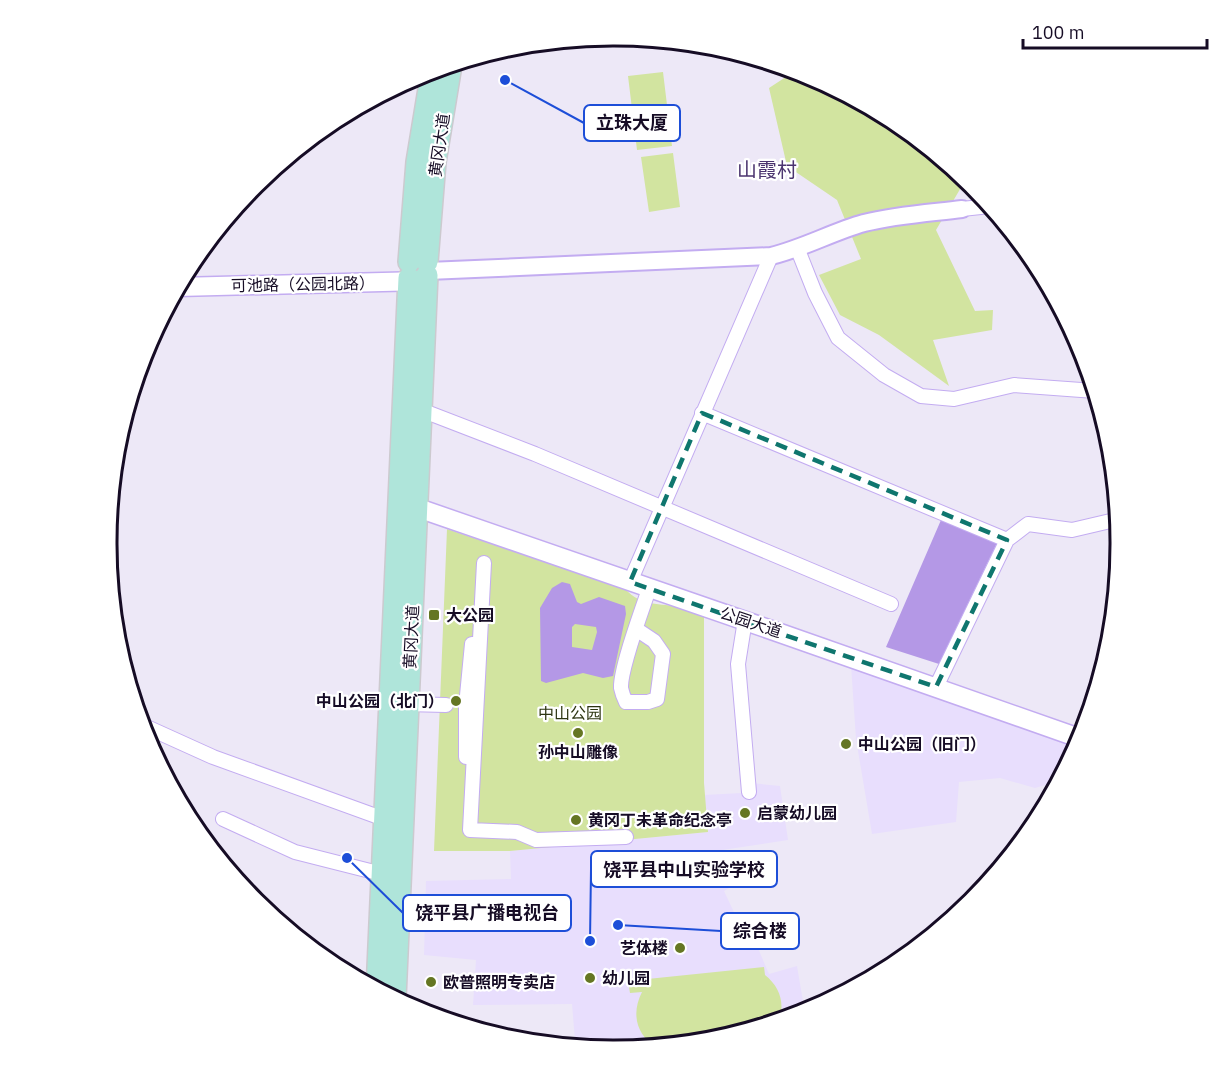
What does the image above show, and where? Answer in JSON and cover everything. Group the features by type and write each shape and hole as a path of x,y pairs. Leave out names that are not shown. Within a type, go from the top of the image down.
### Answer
{"main road":[{"name":"黄冈大道","path":"378,981 421,271 449,75"},
{"name":"黄冈大道","path":"395,990 421,271 417,162 430,81"},
{"name":"可池路（公园北路）","path":"195,275 421,271"},
{"name":"可池路（公园北路）","path":"188,286 421,271"},
{"name":"公园大道","path":"418,508 1072,736"}],"street":[{"path":"421,271 771,256 798,249 863,224 896,216 979,207"},
{"path":"798,249 815,293 838,338 884,375 921,396 954,399 1014,385 1086,389"},
{"path":"630,582 771,256"},
{"path":"421,410 535,454 891,604"},
{"path":"702,413 1007,540"},
{"path":"936,687 1007,540 1028,524 1072,530 1109,521"},
{"path":"484,563 482,619 473,636 466,706 466,770 472,800 470,830 517,832 536,840 626,837"},
{"path":"636,629 654,641 663,654 657,699 648,702 626,702 621,687 636,629 649,589"},
{"path":"745,620 738,664 749,792"},
{"path":"405,704 446,705"},
{"path":"152,730 213,757 387,820"},
{"path":"224,819 295,852 386,875"},
{"path":"398,921 425,922"}],"highlighted area":[{"path":"702,413 1007,540 936,687 630,582"}],"shaded area":[{"path":"941,520 997,543 939,664 886,647"},
{"path":"562,582 570,584 577,602 581,604 599,597 625,606 626,614 613,676 603,678 583,673 546,683 541,681 540,608 552,588","holes":["575,624 596,627 597,632 592,650 572,647 572,627"]},
{"path":"851,665 1068,745 1048,784 1035,788 1000,778 959,782 956,822 872,834 856,739"},
{"path":"741,782 780,786 788,840 709,852 713,863 735,859 745,879 724,891 741,927 748,925 769,974 797,966 803,1003 742,1024 678,1036 642,1039 575,1038 572,1004 473,1005 476,960 424,955 426,881 511,879 510,851 708,832 704,795 742,793"}],"green space":[{"path":"663,72 672,146 637,150 628,76"},
{"path":"785,77 804,84 862,113 916,149 961,188 936,230 975,311 993,310 992,330 933,340 949,386 879,335 840,315 819,275 861,259 837,200 787,166 769,88"},
{"path":"673,153 680,207 649,212 641,157"},
{"name":"中山公园","path":"447,529 625,589 644,602 682,607 704,614 704,783 708,832 510,851 434,851"},
{"path":"764,967 765,975 778,990 781,1011 742,1024 710,1031 646,1039 640,1030 636,1016 642,992 630,993 628,981"}],"place":[{"name":"立珠大厦","path":"505,80"},
{"name":"大公园","path":"434,615"},
{"name":"中山公园（北门）","path":"456,701"},
{"name":"孙中山雕像","path":"578,733"},
{"name":"中山公园（旧门）","path":"846,744"},
{"name":"启蒙幼儿园","path":"745,813"},
{"name":"黄冈丁未革命纪念亭","path":"576,820"},
{"name":"饶平县广播电视台","path":"347,858"},
{"name":"综合楼","path":"618,925"},
{"name":"饶平县中山实验学校","path":"590,941"},
{"name":"艺体楼","path":"680,948"},
{"name":"幼儿园","path":"590,978"},
{"name":"欧普照明专卖店","path":"431,982"}],"district":[{"name":"山霞村","path":"767,169"}]}
